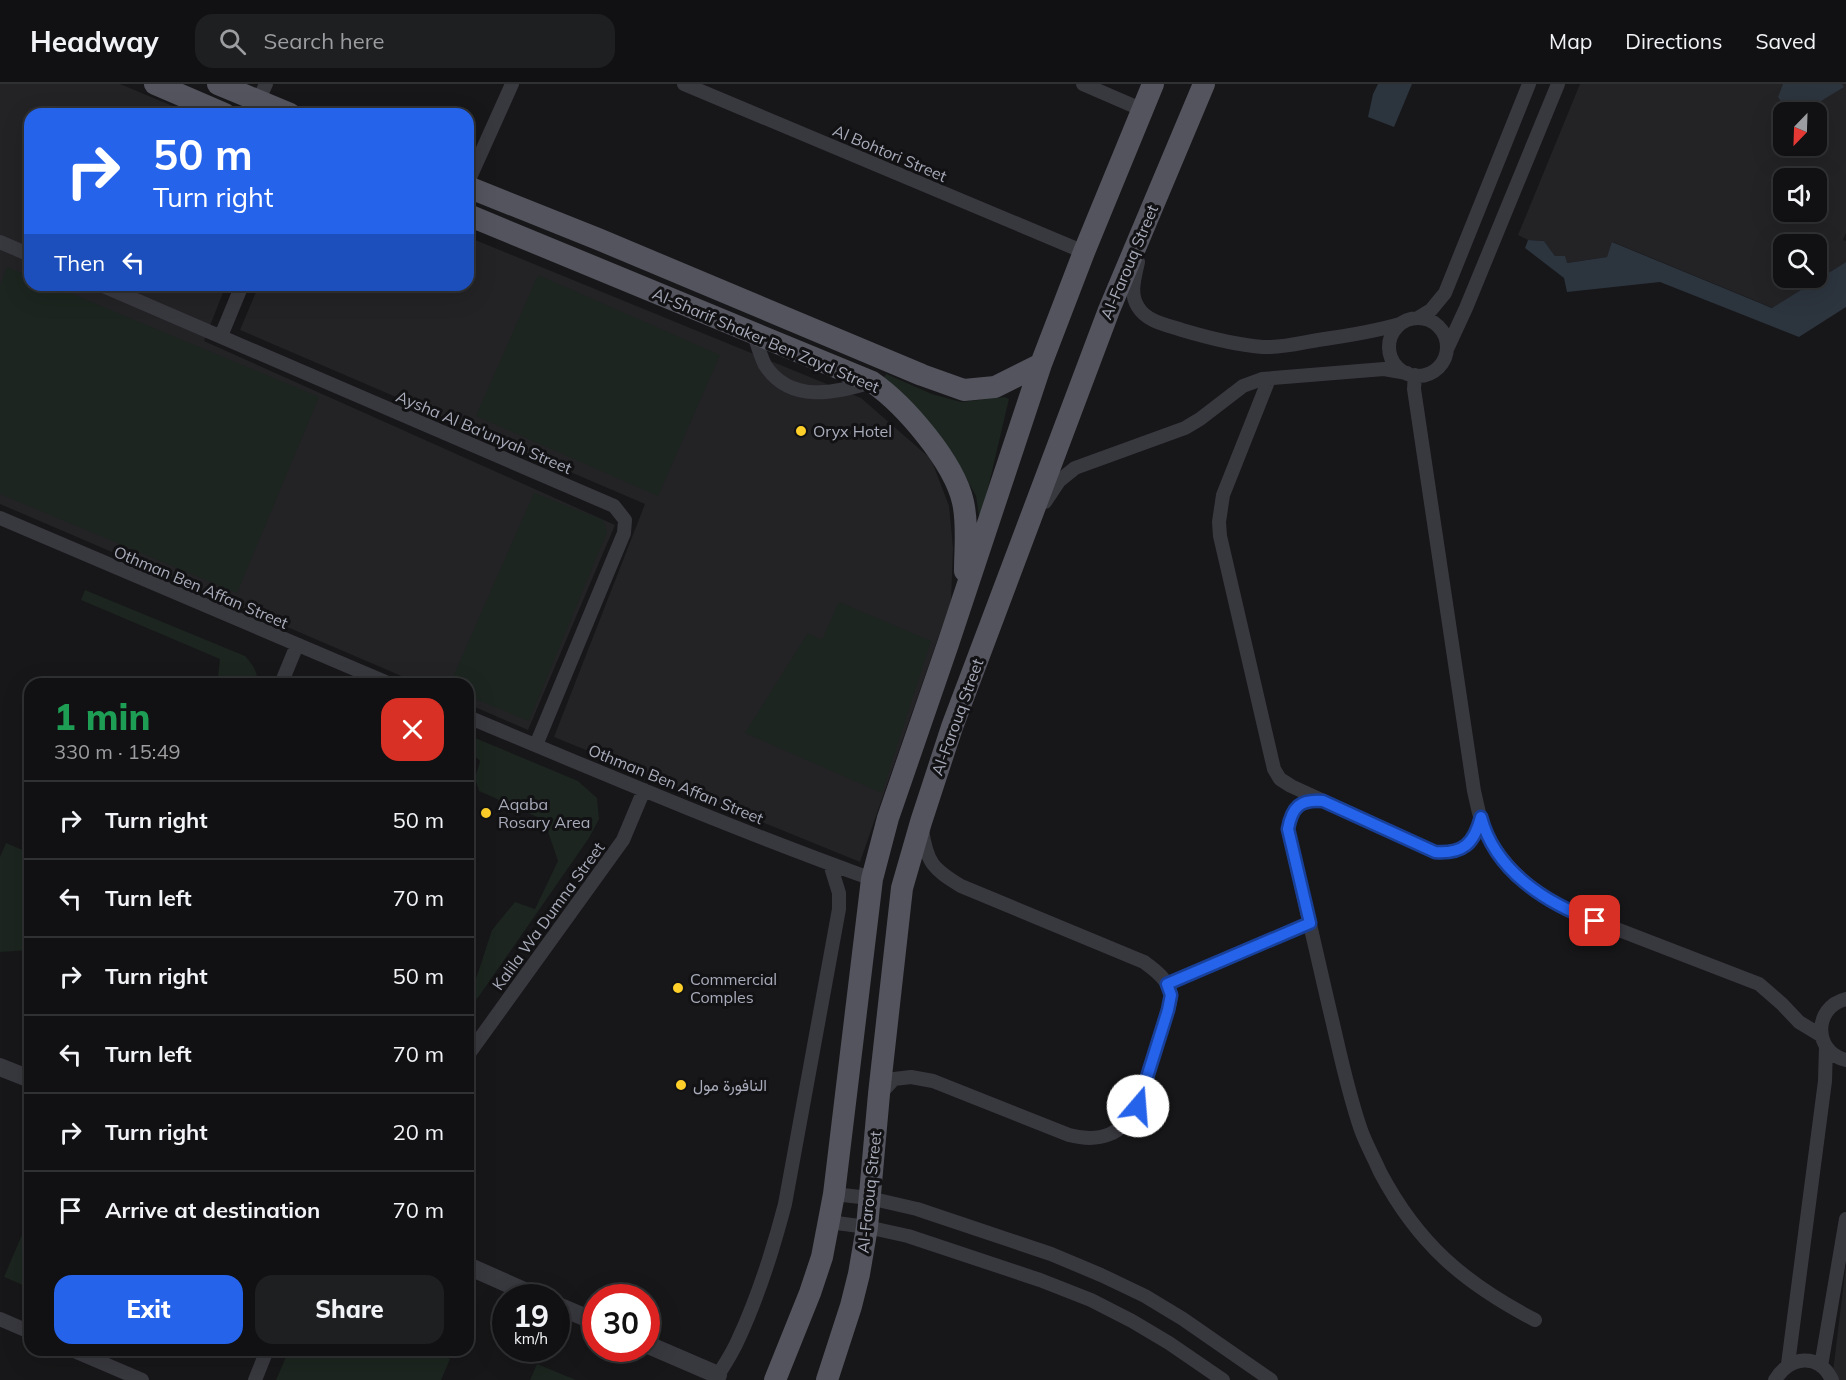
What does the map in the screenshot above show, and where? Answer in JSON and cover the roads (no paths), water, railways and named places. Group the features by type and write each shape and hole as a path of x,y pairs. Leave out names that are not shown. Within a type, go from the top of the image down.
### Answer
{"main road":[{"path":"156,84 211,108"},
{"path":"218,84 262,93 282,108"},
{"name":"Al-Farouq Street","path":"775,1380 822,1257 834,1194 872,879 888,818 1041,364 1153,84"},
{"name":"Al-Farouq Street","path":"827,1380 851,1306 867,1227 902,888 921,822 952,727 1109,310 1204,84"},
{"name":"Al-Sharif Shaker Ben Zayd Street","path":"474,189 922,375 964,390 995,387 1041,364"},
{"name":"Al-Sharif Shaker Ben Zayd Street","path":"474,218 872,382 894,398 940,455 959,489 966,521 965,594"},
{"path":"589,266 598,239"}],"street":[{"path":"474,169 512,84"},
{"name":"Al Bohtori Street","path":"684,84 1084,252"},
{"path":"1083,84 1143,110"},
{"path":"1418,318 1431,310 1445,293 1529,84"},
{"path":"1025,535 1059,481 1075,468 1185,429 1243,386 1269,379 1384,369 1425,375 1433,371 1444,358 1471,298 1558,84"},
{"path":"1151,211 1133,283 1134,297 1138,307 1145,315 1157,322 1215,340 1264,347 1378,331 1408,319 1418,318 1436,324 1442,331 1447,349"},
{"path":"0,242 24,252"},
{"name":"Aysha Al Ba'unyah Street","path":"115,291 614,506 625,520 624,533 536,745"},
{"path":"221,336 240,291"},
{"path":"1400,324 1389,341 1389,351 1398,368 1411,374"},
{"path":"754,334 765,365 775,377 789,386 808,392 830,393 872,382"},
{"path":"1411,374 1474,792 1483,827 1498,855 1517,875 1546,898 1575,914 1759,984 1799,1022 1824,1041 1833,1054 1846,1060"},
{"path":"1269,379 1223,495 1219,522 1220,536 1274,769 1280,780 1291,786 1435,852 1449,853 1460,850 1468,844 1477,832 1481,817"},
{"name":"Othman Ben Affan Street","path":"0,518 376,678"},
{"path":"283,678 297,645"},
{"name":"Othman Ben Affan Street","path":"474,719 644,790 872,879"},
{"name":"Kalila Wa Dumna Street","path":"474,1047 623,840 644,790"},
{"path":"1323,801 1303,802 1290,815 1288,829 1347,1085 1362,1132 1392,1195 1412,1224 1447,1261 1470,1281 1501,1302 1535,1320"},
{"path":"879,1094 894,1079 911,1077 933,1081 1069,1135 1085,1139 1099,1138 1113,1133 1132,1117 1138,1106 1171,995 1167,984 1158,972 1144,962 961,886 943,875 930,862 924,844 921,822"},
{"path":"660,1351 716,1377 737,1342 751,1310 785,1204 838,909 839,893 830,864"},
{"path":"1167,984 1310,923"},
{"path":"1788,1364 1825,1081 1824,1041 1821,1026 1824,1015 1830,1007 1846,999"},
{"path":"0,1067 24,1077"},
{"path":"834,1194 869,1198 917,1209 1051,1254 1101,1275 1145,1296 1183,1319 1271,1380"},
{"path":"1821,1366 1846,1219"},
{"path":"829,1222 908,1236 1040,1280 1091,1300 1159,1338 1223,1380"},
{"path":"474,1269 508,1284"},
{"path":"0,1319 24,1329"},
{"path":"86,1356 142,1380"},
{"path":"255,1380 265,1356"},
{"path":"1775,1380 1788,1364 1808,1360 1821,1366 1832,1380"}],"place":[{"name":"Oryx Hotel","path":"801,431"},
{"name":"Aqaba Rosary Area","path":"486,813"},
{"name":"Commercial Comples","path":"678,988"},
{"name":"النافورة مول","path":"681,1085"}]}
